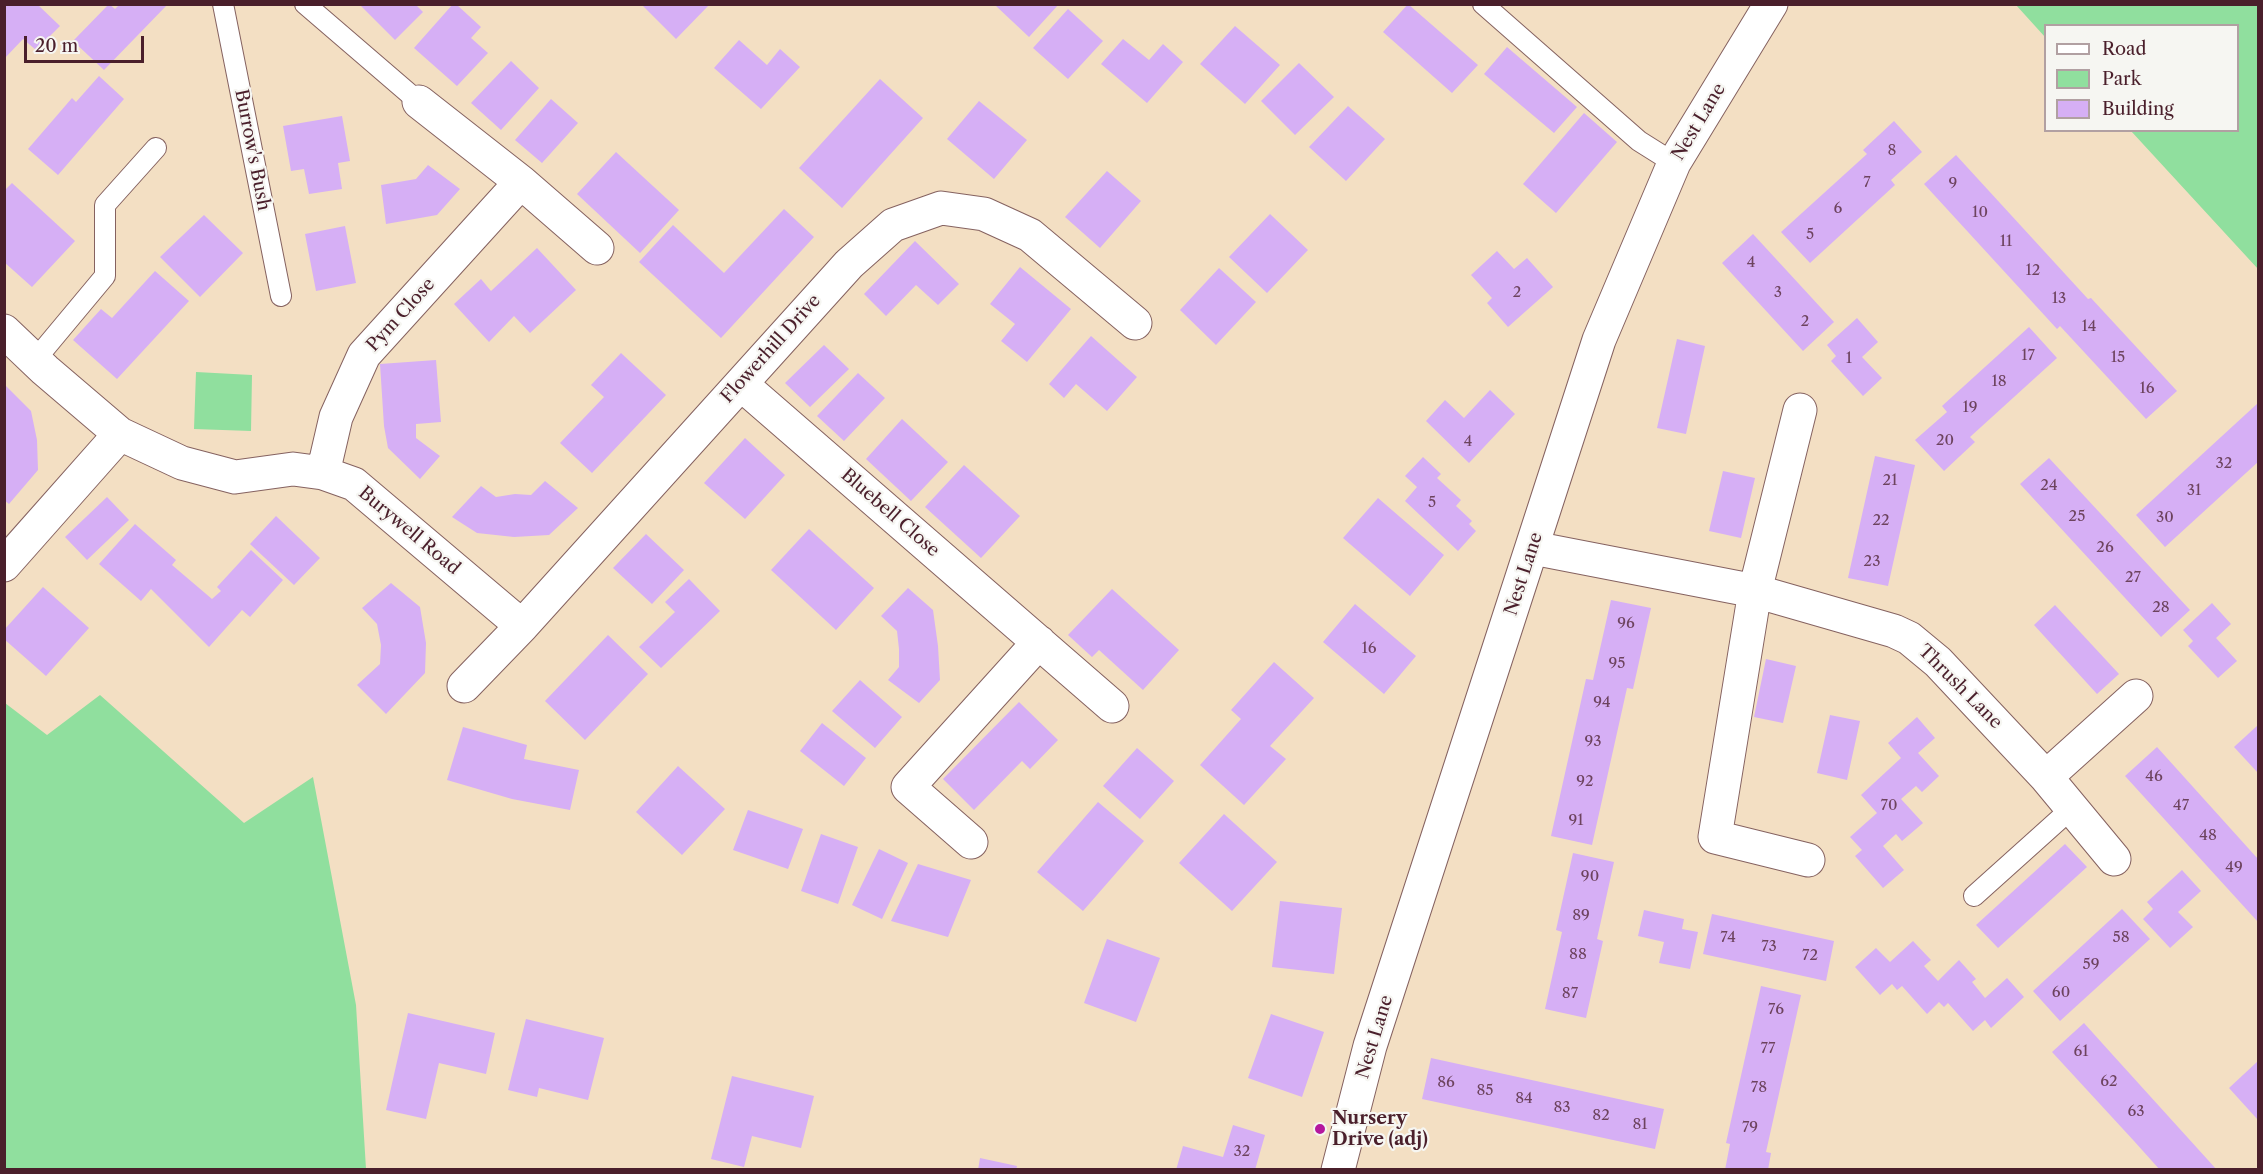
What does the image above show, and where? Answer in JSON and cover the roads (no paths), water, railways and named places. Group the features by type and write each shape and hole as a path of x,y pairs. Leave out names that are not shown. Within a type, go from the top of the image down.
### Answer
{"street":[{"name":"Nest Lane","path":"1338,1170 1370,1046 1599,340 1674,163 1771,4"},
{"path":"419,102 521,182 597,248"},
{"name":"Pym Close","path":"323,472 336,417 364,355 521,182"},
{"name":"Flowerhill Drive","path":"464,686 522,626 849,264 893,225 940,208 984,214 1030,235 1135,323"},
{"name":"Burywell Road","path":"4,331 120,434 182,463 235,477 293,470 323,472 354,484 522,626"},
{"name":"Bluebell Close","path":"741,384 1112,706"},
{"path":"1800,410 1755,591 1714,837 1808,860"},
{"path":"4,565 120,434"},
{"name":"Thrush Lane","path":"1533,548 1755,591 1894,631 1917,643 1938,662 2046,777 2114,859"},
{"path":"971,842 908,787 1039,642"},
{"path":"2046,777 2136,696"}],"lane":[{"name":"Burrow's Bush","path":"223,4 281,296"},
{"path":"305,4 419,102"},
{"path":"1483,4 1639,141 1674,163"},
{"path":"35,360 105,276 105,205 156,148"},
{"path":"1974,896 2072,808"}],"place":[{"name":"Nursery Drive (adj)","path":"1320,1129"}]}
